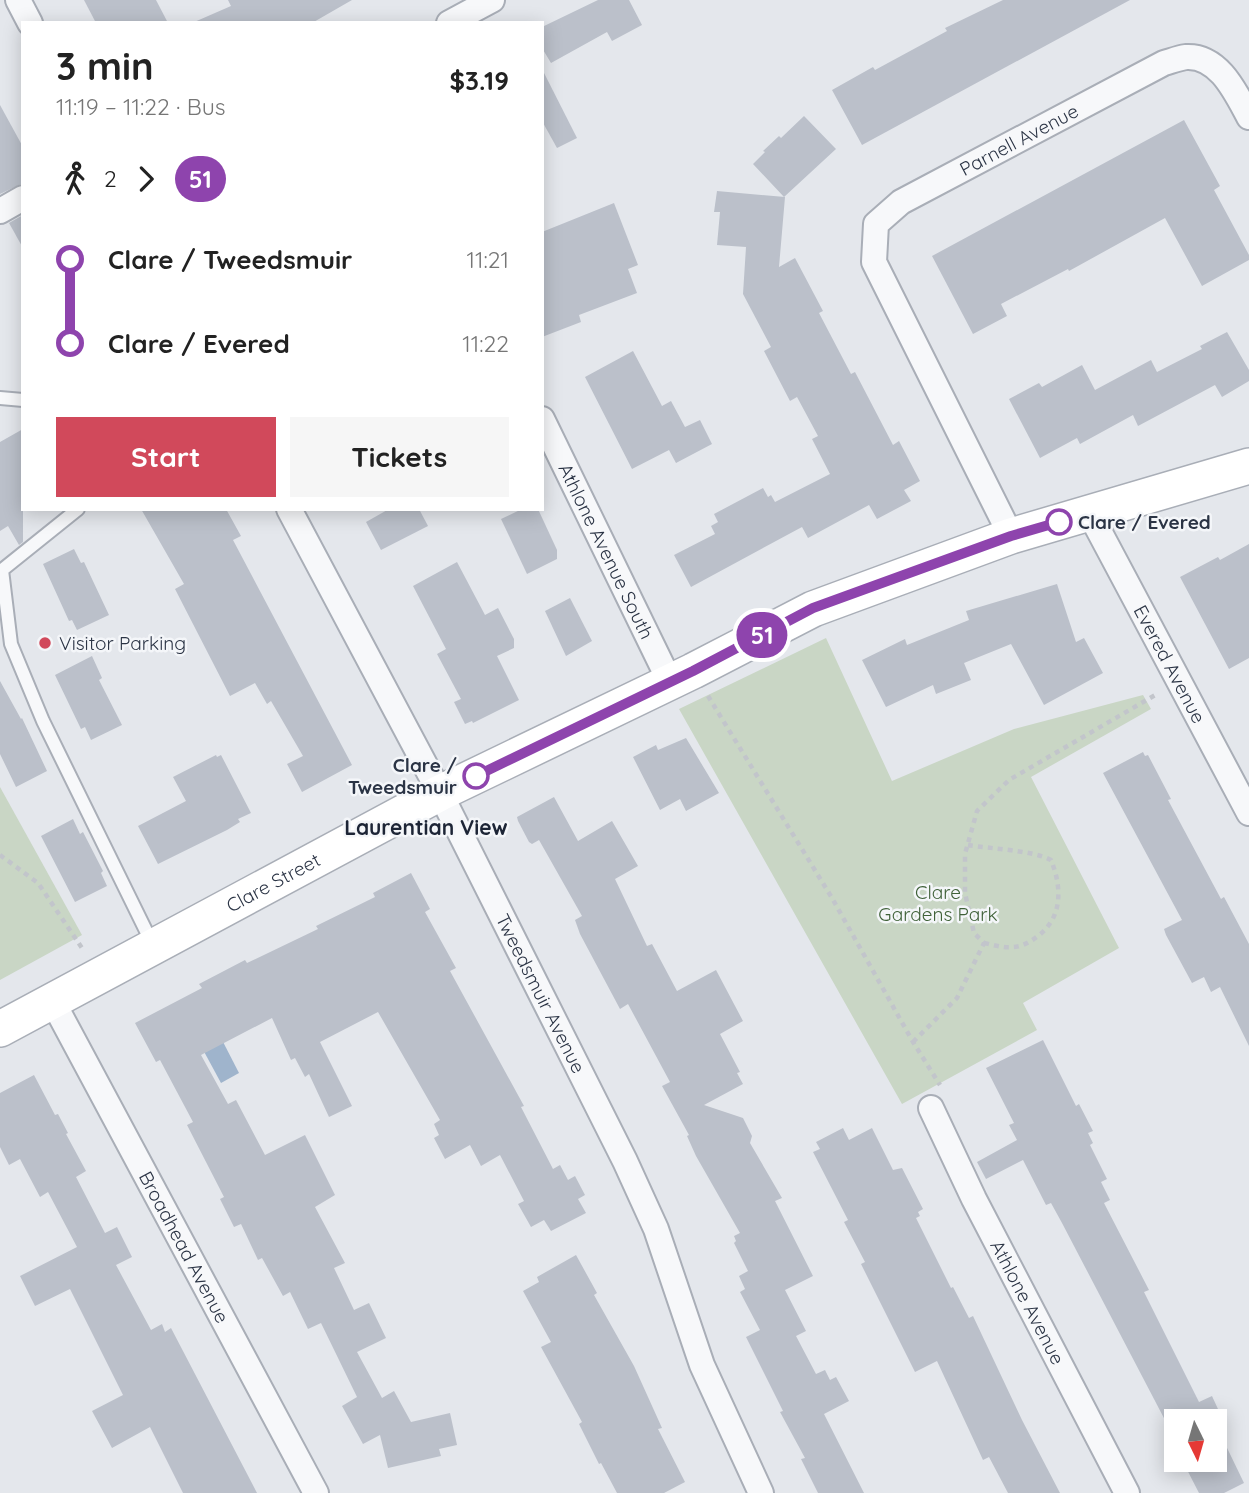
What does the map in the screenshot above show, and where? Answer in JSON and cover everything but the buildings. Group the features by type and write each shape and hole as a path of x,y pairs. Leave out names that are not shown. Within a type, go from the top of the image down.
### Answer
{"street":[{"path":"18,0 29,21"},
{"path":"453,21 492,0"},
{"name":"Parnell Avenue","path":"1011,536 874,260 876,224 901,202 1164,63 1186,57 1200,59 1224,74 1249,117"},
{"path":"0,211 21,199"},
{"name":"Athlone Avenue South","path":"544,423 681,677"},
{"name":"Clare Street","path":"0,1029 440,793 681,677 813,608 1011,536 1249,466"},
{"name":"Tweedsmuir Avenue","path":"290,511 440,793 640,1195 656,1229 702,1365 761,1493"},
{"name":"Evered Avenue","path":"1090,514 1249,813"},
{"name":"Broadhead Avenue","path":"53,1002 316,1493"},
{"name":"Athlone Avenue","path":"931,1108 974,1199 1127,1493"}],"lane":[{"path":"0,398 21,400"},
{"path":"76,511 2,570 11,644 43,721 153,945"}],"path":[{"path":"681,677 832,898 913,1042 940,1084 931,1108"},
{"path":"968,845 1041,855 1051,860 1059,888 1059,903 1046,930 1029,943 1014,948 984,943 974,933 965,893 965,854 977,811 1009,779 1179,681"},
{"path":"0,856 38,883 48,895 98,976"},
{"path":"913,1042 957,998 984,943"}],"green space":[{"name":"Clare Gardens Park","path":"826,638 892,781 1014,729 1143,695 1151,709 1031,777 1119,948 1023,1003 1037,1030 902,1104 679,709"},
{"path":"0,787 82,935 0,980"}],"water":[{"path":"220,1036 239,1073 221,1083 201,1046"}],"bus line":[{"name":"51","path":"476,776 693,671 813,608 1011,536 1059,522"}],"place":[{"name":"Clare / Evered","path":"1059,522"},
{"name":"Visitor Parking","path":"45,643"},
{"name":"Clare / Tweedsmuir","path":"476,776"}],"district":[{"name":"Laurentian View","path":"426,828"}]}
